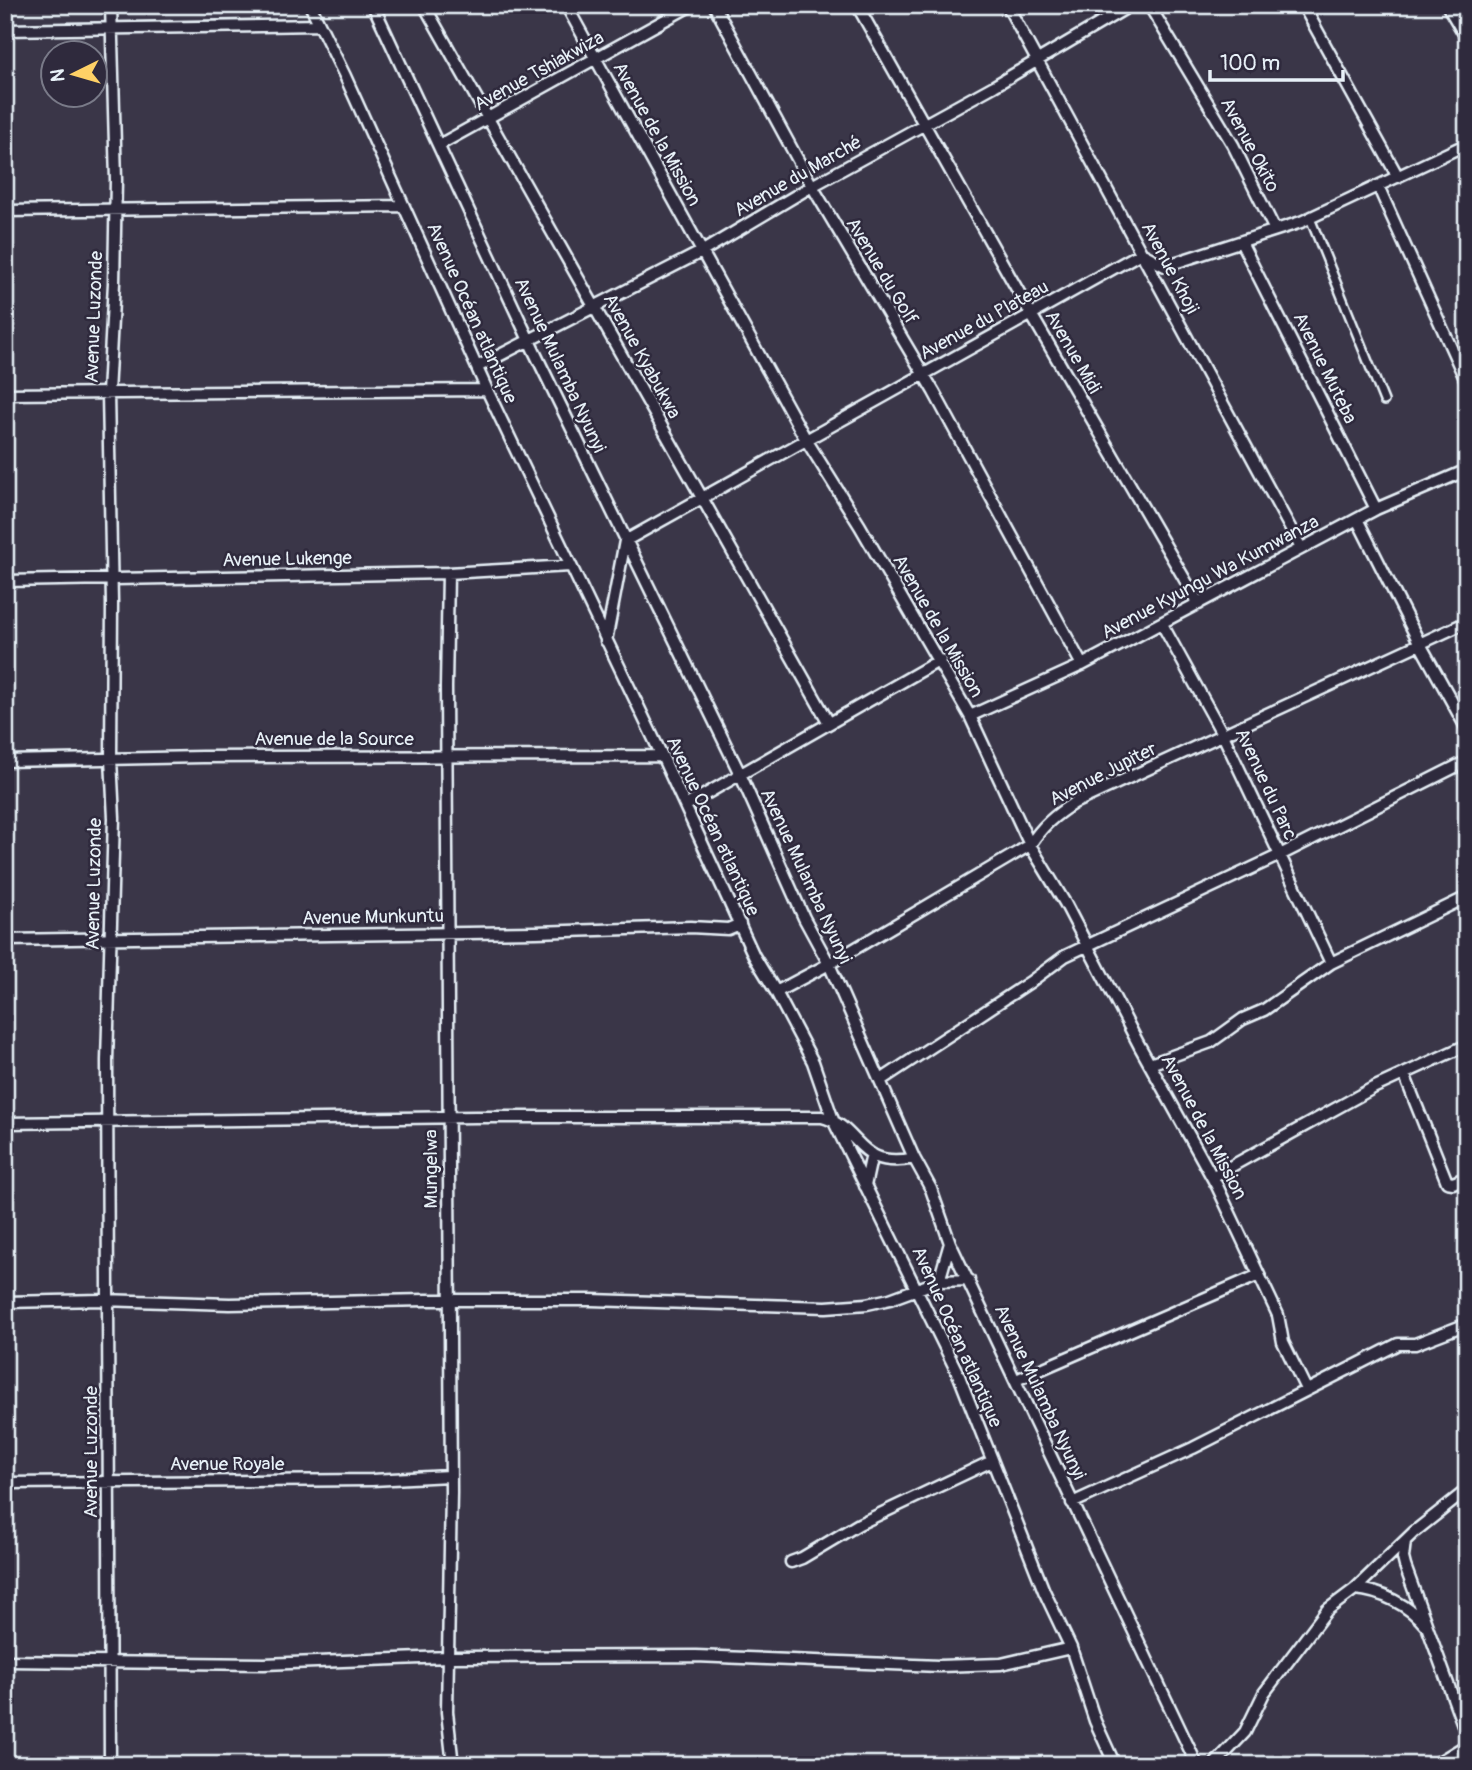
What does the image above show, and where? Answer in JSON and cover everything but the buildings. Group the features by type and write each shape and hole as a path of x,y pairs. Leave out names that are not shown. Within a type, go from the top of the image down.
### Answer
{"street":[{"name":"Avenue Luzonde","path":"110,1765 107,1122 114,818 111,760 108,393 115,208 115,83 111,5"},
{"name":"Avenue Océan atlantique","path":"310,5 345,76 486,390 662,756 754,956 813,1062 833,1120 959,1376 1044,1591 1071,1648 1105,1745 1115,1765"},
{"name":"Avenue Mulamba Nyunyi","path":"373,5 529,340 740,774 804,918 829,964 914,1158 931,1189 950,1243 1197,1765"},
{"name":"Avenue Kyabukwa","path":"424,5 829,723"},
{"name":"Avenue de la Mission","path":"566,5 806,438 940,660 970,716 1030,845 1212,1177 1278,1315 1283,1342 1306,1389"},
{"name":"Avenue Tshiakwiza","path":"439,145 692,5"},
{"name":"Avenue du Golf","path":"714,5 812,186 923,374 1082,665"},
{"name":"Avenue Midi","path":"857,5 1031,314 1199,604"},
{"name":"Avenue Khoji","path":"1007,5 1301,548"},
{"name":"Avenue du Marché","path":"477,367 703,251 1131,5"},
{"name":"Avenue Okito","path":"1149,5 1233,145 1275,230"},
{"path":"1303,5 1398,177"},
{"path":"1447,5 1467,39"},
{"path":"5,30 319,25"},
{"path":"1141,253 1166,267 1310,218 1467,145"},
{"path":"1378,186 1467,383"},
{"path":"5,211 403,205"},
{"path":"1310,218 1384,401"},
{"name":"Avenue Muteba","path":"1241,242 1376,509"},
{"name":"Avenue du Plateau","path":"625,541 1141,253"},
{"path":"5,394 486,390"},
{"name":"Avenue Kyungu Wa Kumwanza","path":"970,716 1082,665 1376,509 1467,470"},
{"path":"1357,519 1420,644 1467,729"},
{"path":"606,642 625,541"},
{"name":"Avenue Lukenge","path":"5,581 448,573 570,566"},
{"name":"Mungelwa","path":"448,573 446,757 451,1492 447,1712 453,1765"},
{"name":"Avenue Jupiter","path":"776,992 829,964 1030,845 1041,828 1074,803 1467,622"},
{"name":"Avenue du Parc","path":"1162,624 1223,735 1331,963"},
{"path":"685,806 940,660"},
{"name":"Avenue de la Source","path":"5,761 229,757 662,756"},
{"path":"881,1080 1065,956 1280,855 1467,761"},
{"path":"1150,1064 1211,1042 1243,1019 1264,1010 1331,963 1467,897"},
{"name":"Avenue Munkuntu","path":"5,940 448,934 690,927 728,929 740,924"},
{"path":"1212,1177 1373,1088 1467,1045"},
{"path":"1404,1074 1447,1182 1452,1183 1467,1177"},
{"path":"5,1123 822,1117 833,1120 872,1154 894,1162 914,1158"},
{"path":"865,1186 872,1154"},
{"path":"939,1281 950,1243"},
{"path":"1016,1380 1259,1275"},
{"path":"5,1302 230,1304 450,1299 826,1307 867,1304 918,1290 939,1281 969,1280"},
{"path":"1072,1503 1193,1448 1398,1344 1415,1344 1467,1324"},
{"path":"791,1562 859,1524 992,1461"},
{"name":"Avenue Royale","path":"5,1483 372,1480 449,1476"},
{"path":"1214,1765 1245,1732 1264,1693 1326,1610 1355,1589 1405,1540 1467,1490"},
{"path":"1405,1540 1403,1558 1467,1736"},
{"path":"1355,1589 1379,1593 1397,1602 1422,1620 1429,1629"},
{"path":"5,1661 264,1664 448,1657 696,1656 939,1666 1000,1664 1071,1648"},
{"path":"1434,1765 1467,1745"}]}
